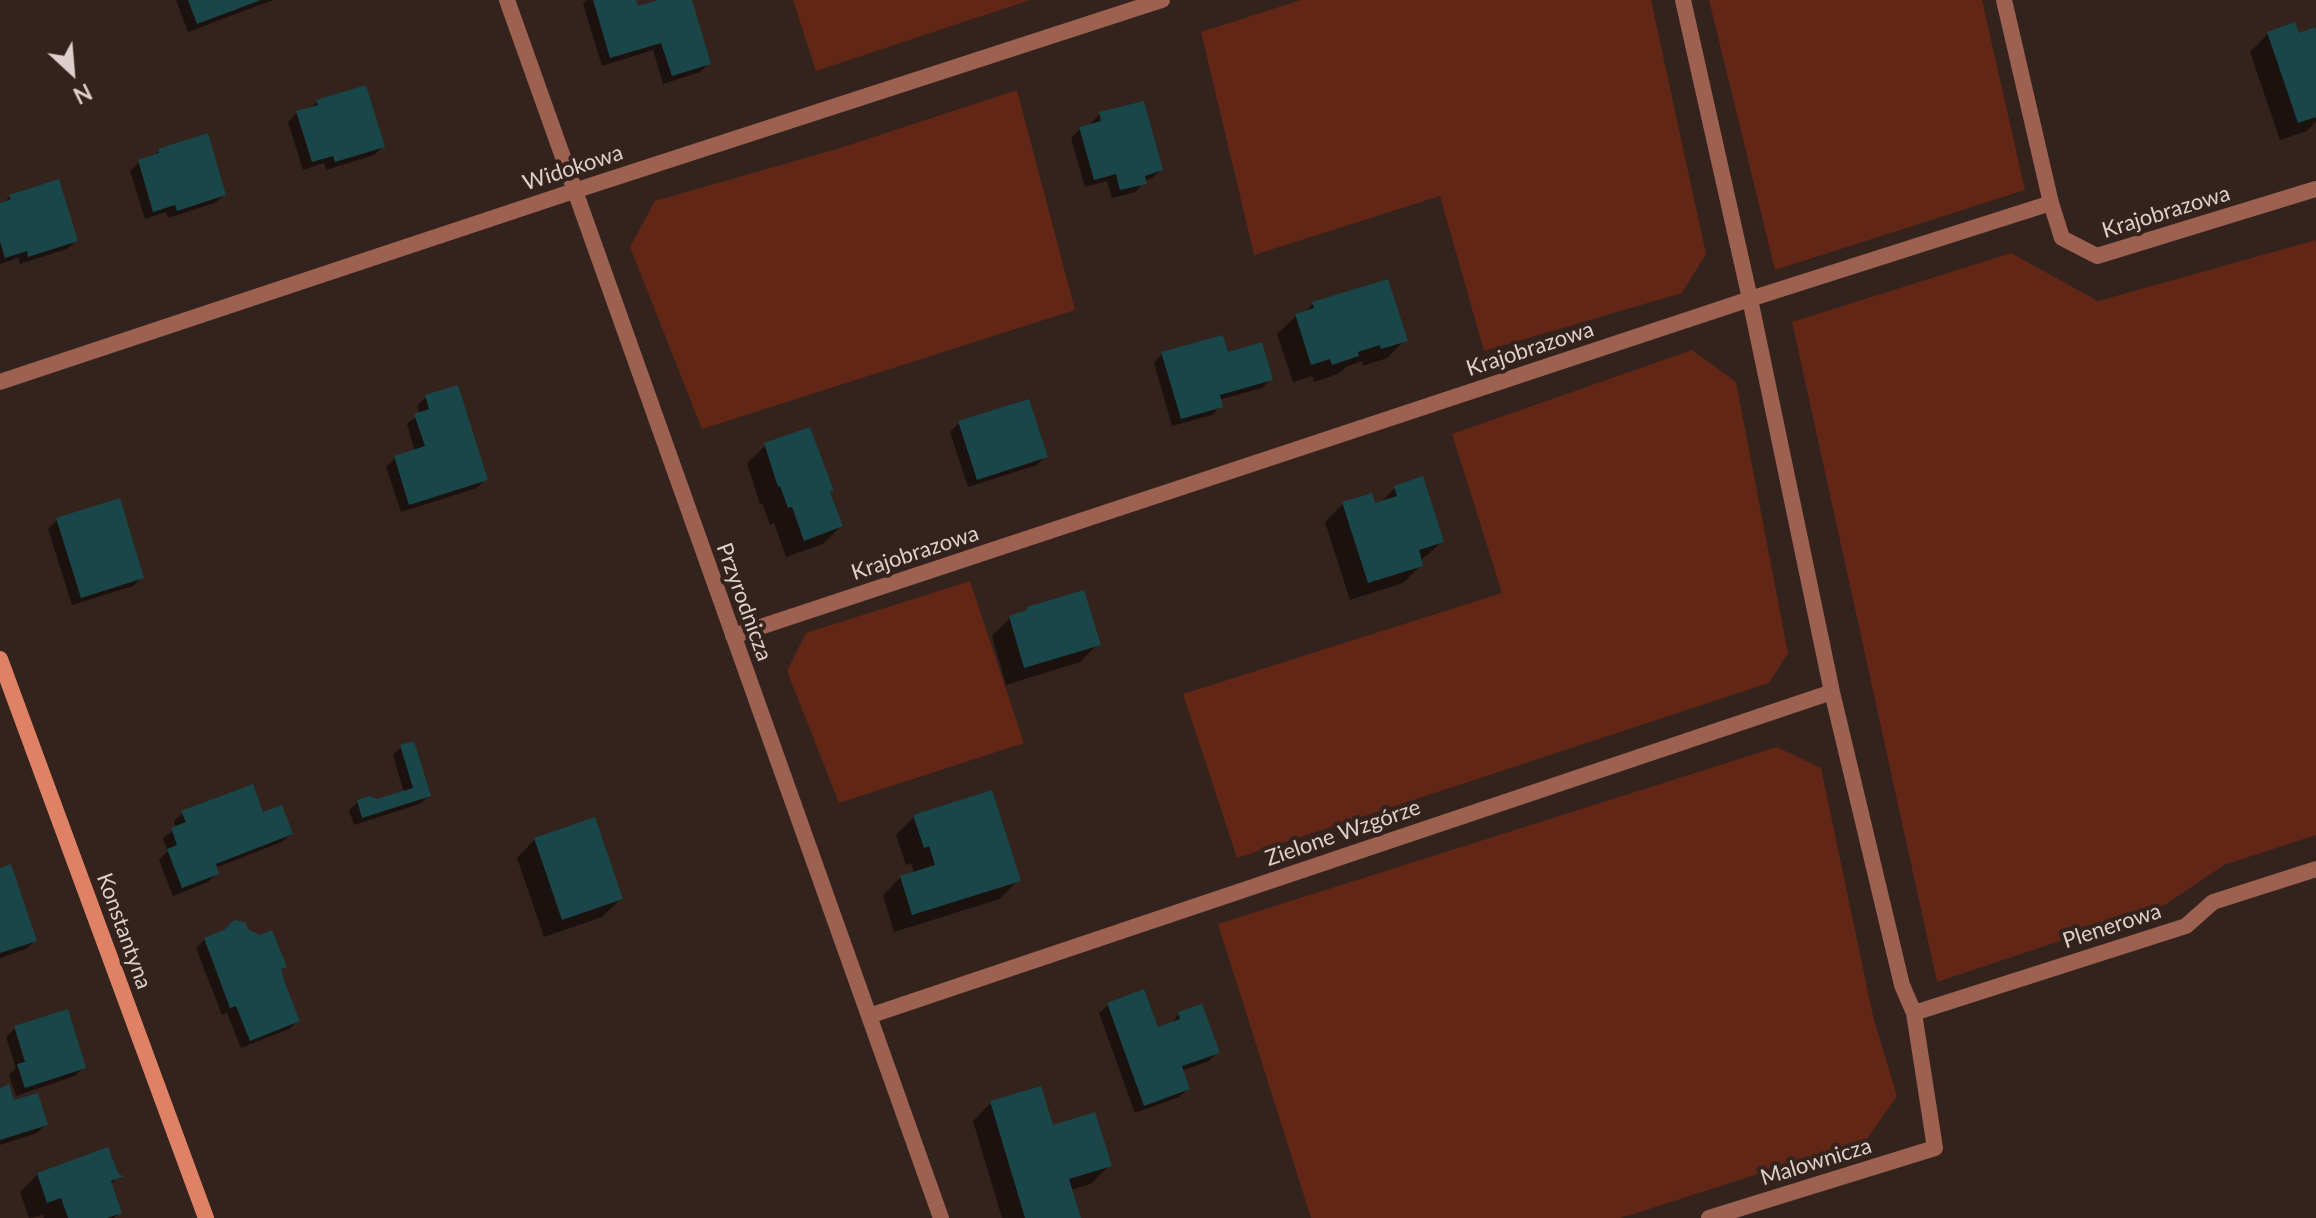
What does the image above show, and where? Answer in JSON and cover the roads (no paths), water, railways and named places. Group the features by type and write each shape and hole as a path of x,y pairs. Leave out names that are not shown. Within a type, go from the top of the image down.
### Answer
{"street":[{"name":"Przyrodnicza","path":"507,0 941,1218"},
{"name":"Widokowa","path":"0,382 1162,0"},
{"path":"1683,0 1750,299 1832,692 1902,985 1914,1013"},
{"path":"2004,0 2051,203"},
{"name":"Krajobrazowa","path":"733,636 1750,299 2051,203 2062,238 2097,256 2316,189"},
{"name":"Konstantyna","path":"0,659 206,1218"},
{"name":"Zielone Wzgórze","path":"869,1016 1832,692"},
{"name":"Plenerowa","path":"1914,1013 2186,926 2213,902 2316,869"},
{"name":"Malownicza","path":"1709,1218 1935,1148 1914,1013"}]}
